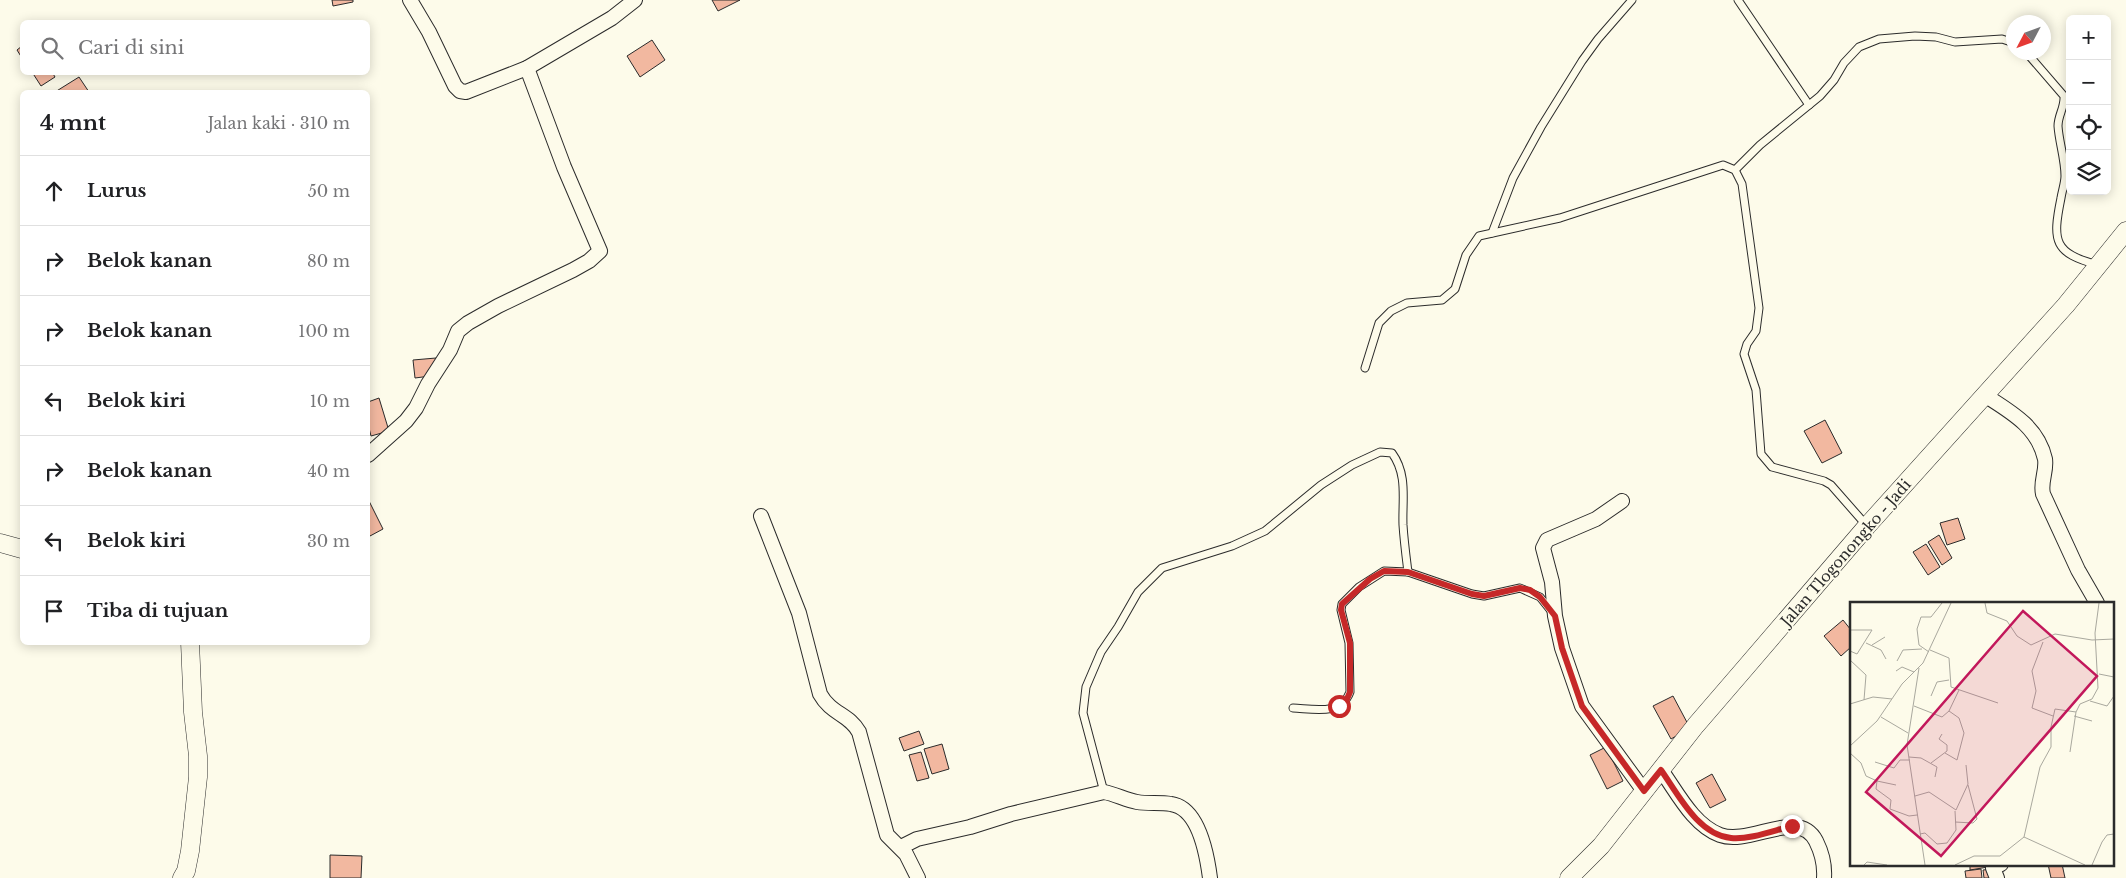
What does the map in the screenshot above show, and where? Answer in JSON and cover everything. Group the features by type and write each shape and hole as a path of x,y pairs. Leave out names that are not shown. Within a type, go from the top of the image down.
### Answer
{"street":[{"path":"410,0 429,32 455,86 460,91 466,92 526,68 612,18 634,0"},
{"path":"370,452 406,422 450,350 458,331 498,306 589,261 600,251 564,167 526,68"},
{"name":"Jalan Tlogonongko - Jadi","path":"1569,878 1601,846 1727,689 1867,526 1986,396 2126,231"},
{"path":"1986,396 2026,424 2040,447 2045,460 2041,488 2043,494 2076,566 2096,602"},
{"path":"1622,500 1596,519 1554,536 1546,540 1544,544 1562,648 1582,706 1644,791"},
{"path":"761,516 800,613 820,694 826,704 855,724 859,732 882,824 890,840 901,847 906,854 918,878"},
{"path":"0,543 20,548"},
{"path":"182,878 186,871 190,851 198,777 190,645"},
{"path":"1661,770 1692,814 1717,834 1731,838 1792,826 1807,830 1814,838 1823,857 1824,878"},
{"path":"901,847 916,839 1104,792 1136,802 1173,804 1182,808 1194,822 1202,838 1210,878"}],"lane":[{"path":"1492,233 1512,178 1541,127 1587,54 1632,0"},
{"path":"1738,0 1809,105"},
{"path":"1736,170 1760,145 1809,105 1834,80 1844,63 1859,47 1879,39 1915,36 1936,37 1954,42 2006,40"},
{"path":"2033,60 2064,96 2065,104 2058,124 2065,176 2056,222 2057,241 2065,252 2071,256 2098,266"},
{"path":"1365,368 1379,323 1391,311 1406,303 1442,300 1456,289 1466,255 1479,236 1560,218 1723,165 1736,170 1742,184 1759,308 1756,331 1747,344 1744,354 1756,390 1761,454 1772,467 1824,481 1830,485 1867,526"},
{"path":"1104,792 1083,713 1086,687 1101,652 1138,592 1162,568 1232,546 1265,531 1321,485 1352,465 1380,452 1392,454 1400,464 1408,572"},
{"path":"1293,708 1324,710 1339,706 1347,699 1350,692 1350,652 1341,610 1342,604 1359,587 1384,571 1408,572 1472,594 1484,596 1520,588 1540,597 1555,616"}],"building":[{"path":"332,0 353,0 353,2 333,6"},
{"path":"712,0 740,0 718,11"},
{"path":"652,40 665,60 640,77 627,56"},
{"path":"34,75 54,75 55,77 41,86"},
{"path":"79,77 88,90 58,90"},
{"path":"436,358 438,375 415,378 413,360"},
{"path":"379,398 389,431 371,436 370,401"},
{"path":"1825,420 1842,453 1822,463 1804,431"},
{"path":"370,503 383,529 370,536"},
{"path":"1958,518 1965,539 1947,545 1940,523"},
{"path":"1939,535 1952,558 1942,565 1928,542"},
{"path":"1926,544 1940,567 1928,575 1913,552"},
{"path":"1843,620 1850,629 1850,648 1841,656 1824,636"},
{"path":"1673,696 1690,728 1671,739 1653,706"},
{"path":"919,731 924,744 904,751 899,738"},
{"path":"942,744 949,769 932,774 924,749"},
{"path":"1606,747 1623,781 1607,789 1590,755"},
{"path":"921,752 929,778 917,781 909,755"},
{"path":"1712,774 1726,800 1710,808 1696,783"},
{"path":"330,855 362,856 361,878 330,878"},
{"path":"1970,866 1988,866 1988,867 1970,870"},
{"path":"2048,866 2062,866 2065,878 2051,878"},
{"path":"1981,869 1982,878 1966,878 1965,871"},
{"path":"1993,869 1994,878 1984,878 1983,870"}],"route":[{"path":"1339,706 1347,699 1350,692 1350,643 1341,610 1342,604 1370,579 1384,571 1394,571 1408,572 1472,594 1484,596 1520,588 1530,590 1540,597 1555,616 1562,648 1582,706 1595,727 1644,791 1661,770 1692,814 1717,834 1731,838 1739,838 1792,826"}]}
